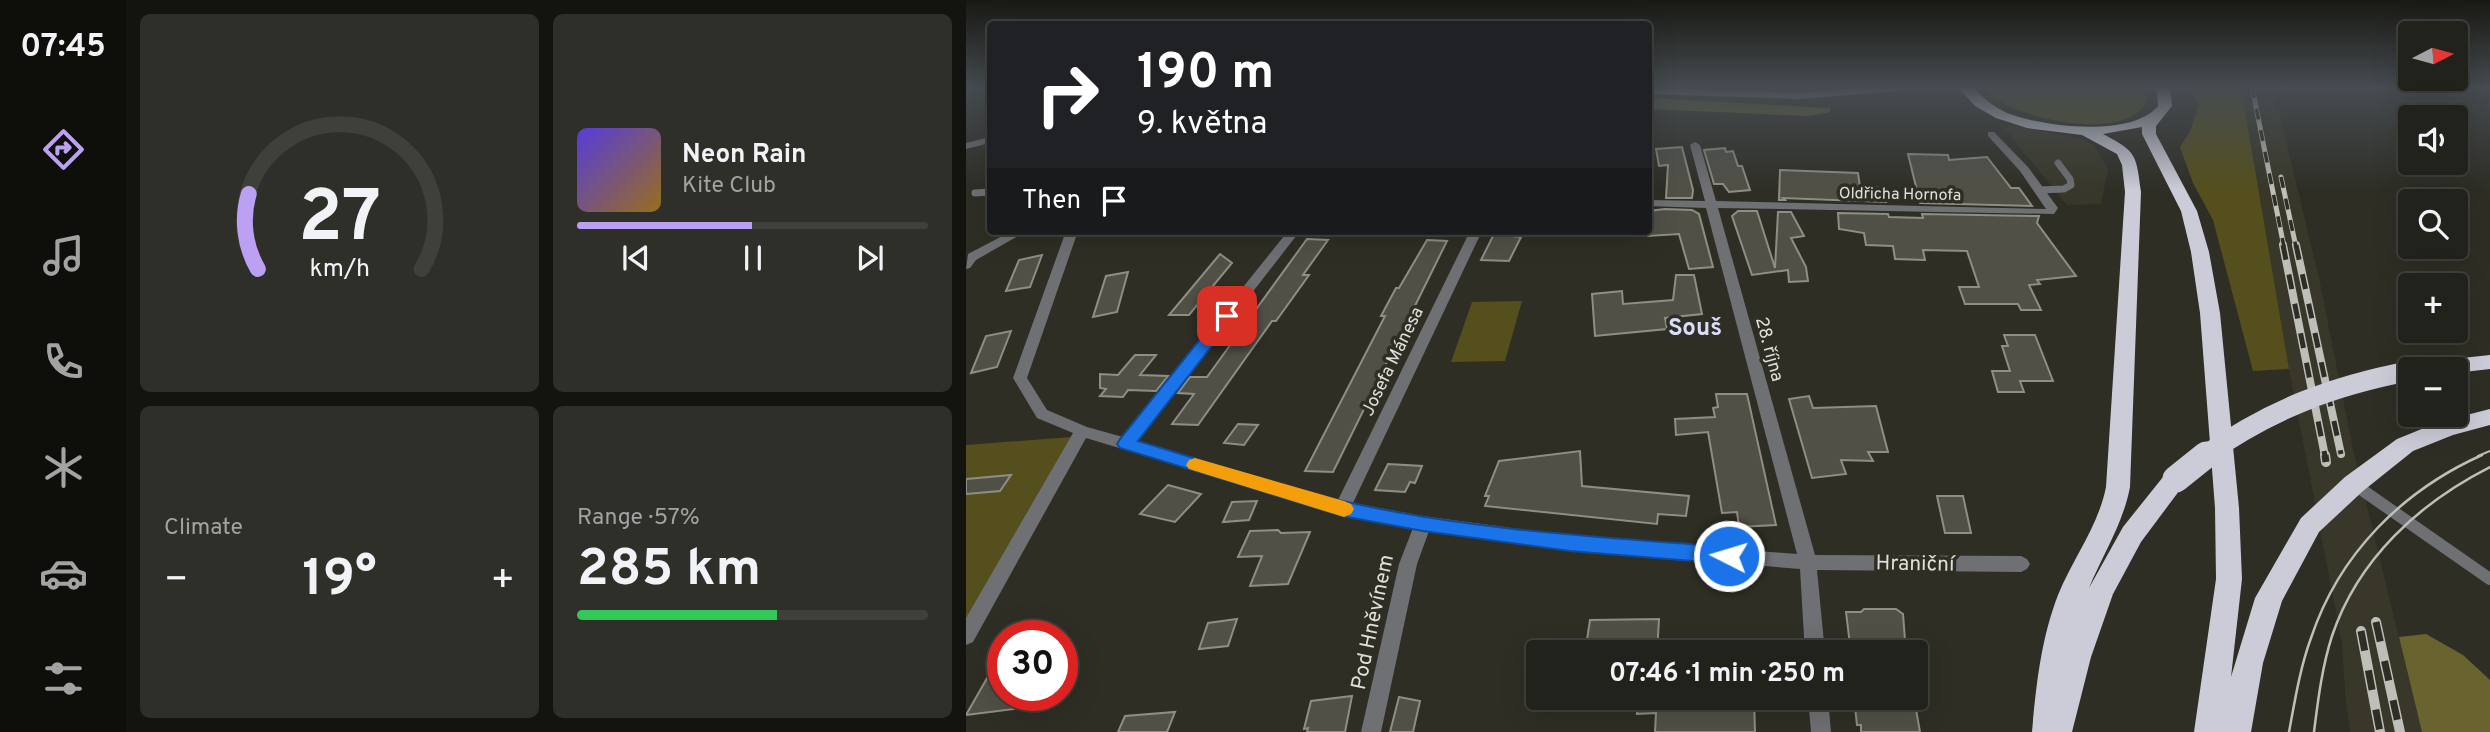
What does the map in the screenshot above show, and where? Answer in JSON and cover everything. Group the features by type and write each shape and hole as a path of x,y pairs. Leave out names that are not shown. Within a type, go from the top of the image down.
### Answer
{"highway":[{"path":"2024,121 2046,127 2086,131 2120,129 2147,121"},
{"path":"2153,121 2149,126 2149,134 2189,211 2200,252 2210,313 2227,508 2229,579 2209,732"},
{"path":"2047,732 2052,675 2062,625 2084,566 2112,513 2118,487 2132,216 2131,173 2124,151 2086,131"},
{"path":"2468,364 2490,362"},
{"path":"2058,732 2080,641 2112,564 2149,507 2176,478 2231,436 2290,403 2354,383 2398,374"},
{"path":"2236,732 2248,663 2269,598 2310,525 2354,484 2405,445 2447,428 2490,417"}],"street":[{"path":"1991,134 2005,147 2039,190"},
{"path":"966,146 987,141"},
{"name":"28. října","path":"1695,145 1808,562"},
{"name":"Oldřicha Hornofa","path":"1652,203 2050,212 2052,208 2039,190"},
{"path":"966,265 972,257 1013,235"},
{"name":"Hraniční","path":"1071,235 1020,378 1042,414 1082,431 1342,509 1423,523 1570,543 1808,562 2021,564"},
{"path":"1126,444 1291,235"},
{"name":"Josefa Mánesa","path":"1342,509 1474,235"},
{"path":"966,636 1082,431"},
{"name":"Pod Hněvínem","path":"1371,732 1408,564 1423,523"},
{"path":"1808,562 1814,640"},
{"path":"1819,710 1821,732"}],"lane":[{"path":"2039,190 2064,189 2071,185 2070,179 2058,163"},
{"path":"975,193 987,192"},
{"path":"2354,484 2490,579"}],"shaded area":[{"path":"2061,121 2119,121 2093,124"},
{"path":"2193,121 2247,121 2289,369 2253,371 2213,220 2193,183 2180,147"},
{"path":"2247,121 2281,121 2319,278 2353,449 2422,732 2350,732 2342,643 2289,369"},
{"path":"2012,125 2081,139 2094,145 2108,169 2101,204 2067,205 2004,128"},
{"path":"1522,301 1505,361 1451,362 1472,302"},
{"path":"1071,437 966,619 966,445"},
{"path":"2426,634 2463,655 2490,680 2490,732 2422,732 2399,637"}],"building":[{"path":"1682,147 1693,190 1692,198 1666,198 1668,165 1659,166 1656,149"},
{"path":"1725,148 1726,152 1733,151 1738,166 1742,166 1750,190 1729,192 1723,184 1714,184 1704,150"},
{"path":"1908,154 1948,155 1949,160 1987,157 2011,188 2019,188 2032,206 1920,203"},
{"path":"1780,170 1858,173 1860,187 1882,188 1886,202 1779,200"},
{"path":"1692,210 1699,214 1713,267 1689,269 1679,234 1648,236 1652,235 1652,211"},
{"path":"1738,211 1757,211 1775,268 1778,212 1791,212 1804,236 1791,238 1806,267 1808,281 1789,282 1788,270 1752,275 1732,216"},
{"path":"1838,213 1923,218 1922,214 2039,216 2037,223 2076,276 2037,280 2040,284 2029,285 2041,310 2021,310 2018,304 1965,304 1959,287 1979,287 1967,251 1923,250 1925,260 1895,259 1893,246 1866,245 1864,233 1839,229"},
{"path":"1494,235 1521,237 1509,261 1481,260"},
{"path":"1307,239 1328,240 1303,275 1309,275 1276,321 1272,321 1198,425 1172,424 1194,394 1178,393 1190,377 1207,377"},
{"path":"1427,240 1447,241 1333,472 1305,471 1385,316 1381,316"},
{"path":"1220,254 1232,263 1189,315 1169,315"},
{"path":"1042,255 1030,287 1006,291 1019,260"},
{"path":"1128,272 1117,312 1093,317 1106,276"},
{"path":"1676,275 1694,275 1702,314 1665,318 1667,329 1595,336 1592,294 1622,291 1623,304 1673,300"},
{"path":"1011,331 997,367 971,373 986,336"},
{"path":"2004,335 2035,335 2053,381 2020,381 2024,392 1998,392 1992,371 2010,371 2002,346 2008,346"},
{"path":"1135,355 1156,355 1140,375 1168,376 1156,391 1128,390 1123,397 1100,396 1106,389 1100,388 1100,374 1118,375"},
{"path":"1716,394 1747,394 1776,525 1739,527 1737,512 1722,513 1708,432 1676,435 1675,419 1715,417 1713,408 1718,407"},
{"path":"1809,396 1813,408 1876,406 1888,452 1868,452 1873,461 1841,460 1846,474 1812,478 1789,399"},
{"path":"1238,424 1258,425 1244,445 1224,443"},
{"path":"1580,451 1582,486 1689,496 1686,516 1658,514 1657,524 1485,506 1489,496 1485,496 1499,461"},
{"path":"1388,464 1422,466 1415,483 1410,482 1405,492 1375,490"},
{"path":"1011,475 1000,491 966,494 966,479"},
{"path":"1168,485 1201,494 1175,522 1140,514"},
{"path":"1937,496 1963,496 1971,533 1945,533"},
{"path":"1257,501 1249,520 1223,522 1232,502"},
{"path":"1278,530 1281,533 1310,532 1288,584 1250,586 1262,556 1238,557 1250,531"},
{"path":"1864,609 1896,609 1903,614 1905,640 1849,640 1846,612 1861,612"},
{"path":"1237,619 1228,646 1199,649 1208,623"},
{"path":"1659,619 1658,640 1587,640 1590,620"},
{"path":"987,678 987,711 998,711 966,715"},
{"path":"1352,696 1345,732 1307,732 1308,728 1304,729 1311,701"},
{"path":"1399,697 1420,701 1413,732 1390,732"},
{"path":"1638,710 1754,710 1755,732 1655,732 1656,713 1637,714"},
{"path":"1855,710 1916,710 1920,732 1861,732 1861,725 1857,725"},
{"path":"1175,712 1167,732 1118,732 1125,716"}],"tram line":[{"path":"2478,456 2490,451"},
{"path":"2289,732 2311,638 2323,607 2356,553 2377,528 2425,487 2482,455"},
{"path":"2314,732 2332,636 2343,608 2358,582 2394,536 2416,516 2464,481 2490,467"}],"railway":[{"path":"2259,121 2284,247"},
{"path":"2281,177 2296,247"},
{"path":"2283,245 2325,456"},
{"path":"2296,245 2341,454"},
{"path":"2325,455 2326,462"},
{"path":"2376,622 2400,732"},
{"path":"2361,631 2380,732"}],"slow traffic":[{"path":"1195,465 1344,509"}],"district":[{"name":"Souš","path":"1695,327"}],"route":[{"path":"1227,316 1126,444 1342,509 1570,543 1729,556"}]}
